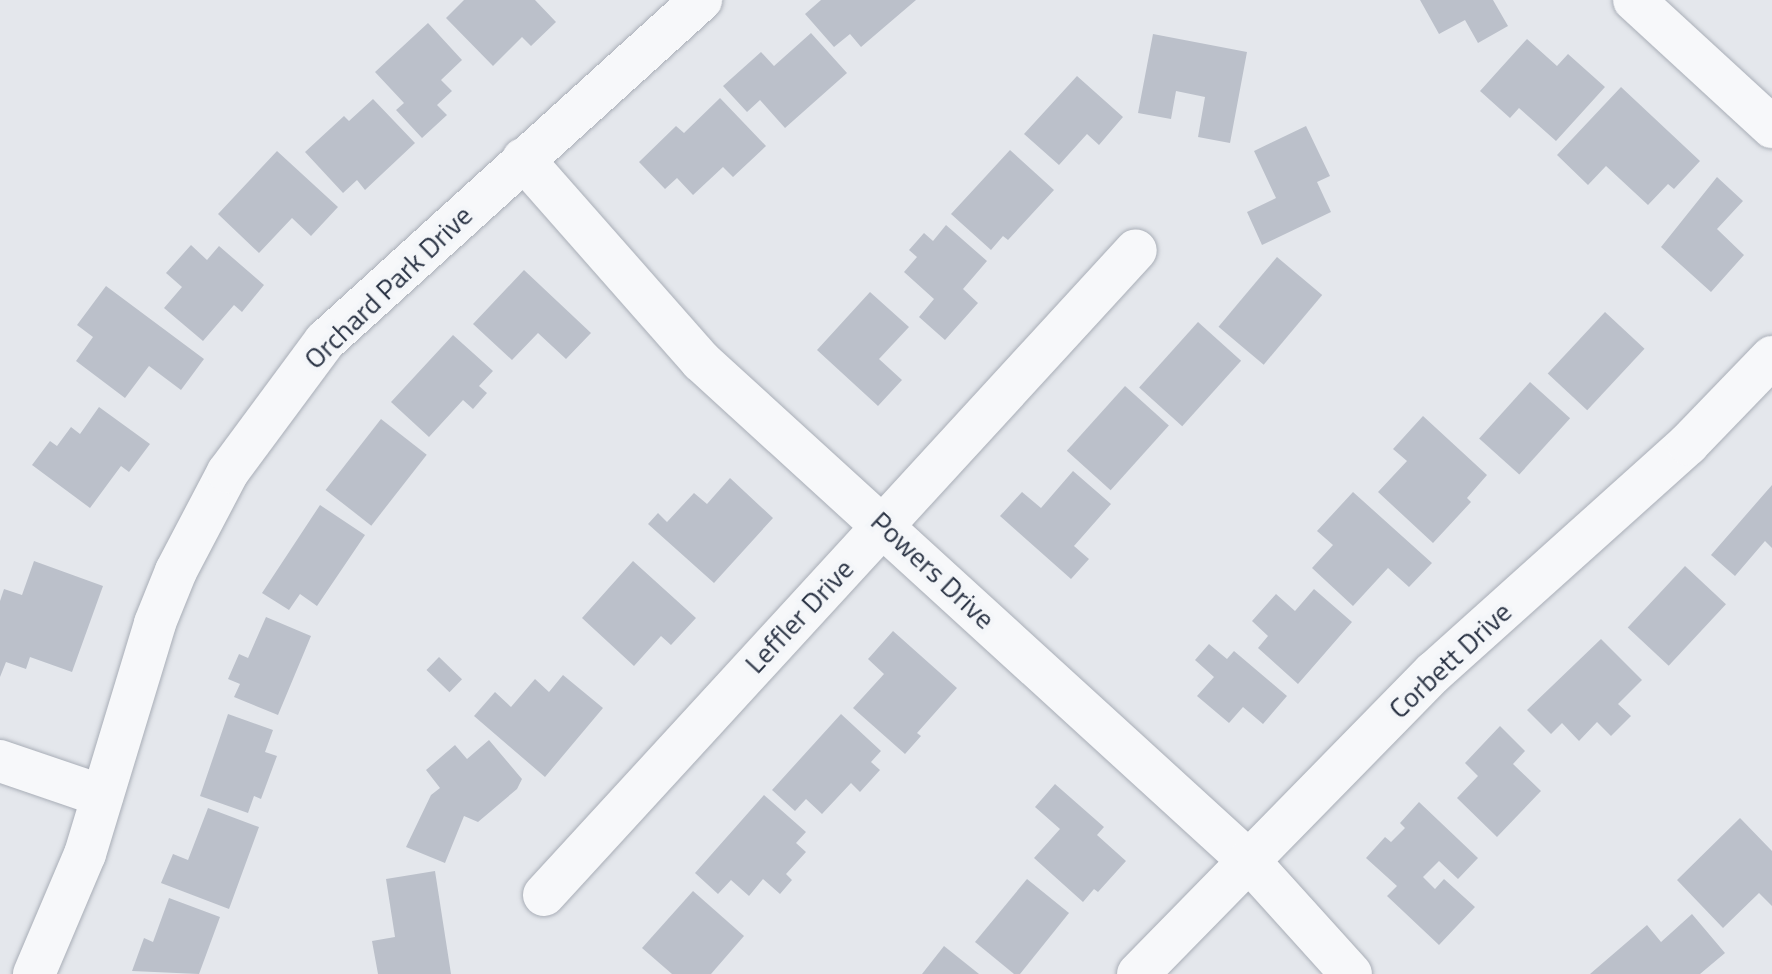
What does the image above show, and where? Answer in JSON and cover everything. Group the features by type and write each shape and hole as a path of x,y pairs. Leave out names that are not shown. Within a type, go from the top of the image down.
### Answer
{"street":[{"name":"Orchard Park Drive","path":"34,974 84,854 155,622 176,571 228,472 325,341 701,0"},
{"path":"1634,0 1772,127"},
{"name":"Powers Drive","path":"523,159 701,361 1248,861 1350,974"},
{"name":"Leffler Drive","path":"544,895 1136,250"},
{"name":"Corbett Drive","path":"1138,974 1434,672 1688,444 1772,357"},
{"path":"0,761 102,796"}],"building":[{"path":"464,0 535,0 556,22 531,46 522,37 493,66 446,18"},
{"path":"821,0 916,0 861,47 850,34 834,47 805,14"},
{"path":"1420,0 1493,0 1508,26 1478,43 1465,20 1439,34"},
{"path":"428,23 462,60 441,80 452,91 437,105 447,115 422,138 396,110 404,103 375,72"},
{"path":"811,33 847,73 785,128 760,100 747,112 723,86 761,52 774,66"},
{"path":"1153,34 1247,52 1230,143 1198,137 1205,97 1176,91 1171,119 1138,113"},
{"path":"1527,39 1557,66 1568,54 1605,87 1556,141 1519,108 1510,118 1480,91"},
{"path":"1077,76 1123,117 1099,145 1087,134 1059,165 1024,134"},
{"path":"1621,87 1700,161 1674,189 1668,184 1648,205 1606,166 1588,185 1557,155"},
{"path":"720,98 766,146 733,177 723,167 693,195 677,178 665,189 639,162 676,126 684,133"},
{"path":"373,99 415,143 365,190 357,180 343,193 305,152 344,116 349,121"},
{"path":"1306,126 1330,176 1317,182 1331,212 1262,245 1247,212 1276,198 1254,151"},
{"path":"1010,150 1054,190 1008,240 1003,236 991,250 951,214"},
{"path":"277,151 338,207 311,236 292,218 259,253 218,214"},
{"path":"1717,177 1743,201 1717,229 1744,255 1711,292 1661,247"},
{"path":"946,225 987,261 963,289 978,303 945,340 919,317 934,299 904,272 917,257 909,250 924,233 933,241"},
{"path":"191,245 207,260 219,246 264,285 242,312 234,305 203,341 164,308 182,287 166,273"},
{"path":"1277,257 1322,295 1264,365 1219,327"},
{"path":"524,270 591,333 566,359 538,333 512,360 473,324"},
{"path":"106,286 204,359 181,390 149,366 125,398 76,361 93,337 77,325"},
{"path":"870,292 909,327 879,359 902,380 878,406 817,350"},
{"path":"1605,312 1644,349 1587,410 1548,373"},
{"path":"1198,322 1241,361 1182,426 1139,387"},
{"path":"453,335 493,371 479,386 487,393 473,409 463,400 429,437 391,402"},
{"path":"1530,382 1570,418 1519,475 1479,438"},
{"path":"1125,386 1169,425 1111,490 1067,451"},
{"path":"99,407 150,444 129,472 121,466 90,508 32,465 50,441 57,446 71,427 80,434"},
{"path":"1423,416 1487,475 1467,498 1471,502 1433,543 1378,492 1407,461 1393,449"},
{"path":"381,419 427,455 371,526 326,490"},
{"path":"1073,471 1111,504 1074,546 1089,559 1071,579 1000,516 1022,492 1041,508"},
{"path":"730,478 773,518 714,583 648,524 658,513 667,522 694,493 707,504"},
{"path":"1772,485 1772,548 1765,541 1735,576 1711,555"},
{"path":"1353,492 1432,563 1409,587 1388,568 1353,606 1312,568 1333,545 1317,531"},
{"path":"320,505 365,535 317,606 300,594 289,610 262,593"},
{"path":"34,561 103,586 72,672 30,657 26,669 6,662 0,677 0,601 4,589 22,595"},
{"path":"633,561 696,618 671,645 661,636 634,666 582,618"},
{"path":"1685,566 1726,604 1669,666 1628,627"},
{"path":"1314,589 1352,622 1298,684 1258,648 1268,636 1252,621 1276,594 1295,611"},
{"path":"266,617 311,636 278,715 234,697 240,684 228,679 239,654 248,658"},
{"path":"893,631 957,688 917,733 921,736 905,754 853,708 884,674 868,659"},
{"path":"1601,639 1642,680 1618,704 1631,716 1611,736 1597,722 1579,741 1562,723 1551,734 1527,710"},
{"path":"1209,644 1227,659 1234,651 1287,696 1263,724 1243,707 1229,723 1197,696 1214,677 1195,660"},
{"path":"439,657 462,679 450,692 426,670"},
{"path":"563,675 603,708 545,777 474,716 495,692 511,707 535,679 549,692"},
{"path":"228,714 273,730 265,752 277,756 261,799 254,796 248,813 200,796"},
{"path":"841,714 881,751 871,762 880,770 860,792 851,783 822,814 806,799 795,811 772,790"},
{"path":"1500,726 1525,751 1513,764 1541,791 1497,837 1457,798 1478,776 1465,763"},
{"path":"489,740 522,779 517,789 478,822 464,816 445,863 406,847 431,795 440,788 426,770 455,745 467,759"},
{"path":"1055,784 1104,827 1097,835 1126,861 1098,892 1094,889 1083,902 1034,858 1060,829 1035,807"},
{"path":"764,795 806,832 796,843 806,852 786,874 792,880 780,894 763,879 749,896 731,880 718,894 695,873"},
{"path":"1419,802 1478,858 1458,879 1439,861 1423,877 1435,889 1444,879 1475,907 1439,945 1387,896 1397,886 1366,858 1385,837 1391,842 1405,828 1400,823"},
{"path":"208,808 259,827 229,909 161,883 173,854 188,860"},
{"path":"1740,818 1772,851 1772,906 1759,893 1723,928 1677,880"},
{"path":"435,871 451,974 378,974 372,941 395,937 386,879"},
{"path":"1027,879 1069,913 1020,974 1014,974 975,942"},
{"path":"693,891 744,936 711,974 672,974 642,948"},
{"path":"169,898 220,917 199,974 132,971 144,938 153,942"},
{"path":"1692,914 1725,953 1700,974 1590,974 1647,925 1661,942"},
{"path":"944,946 979,974 922,974"}]}
